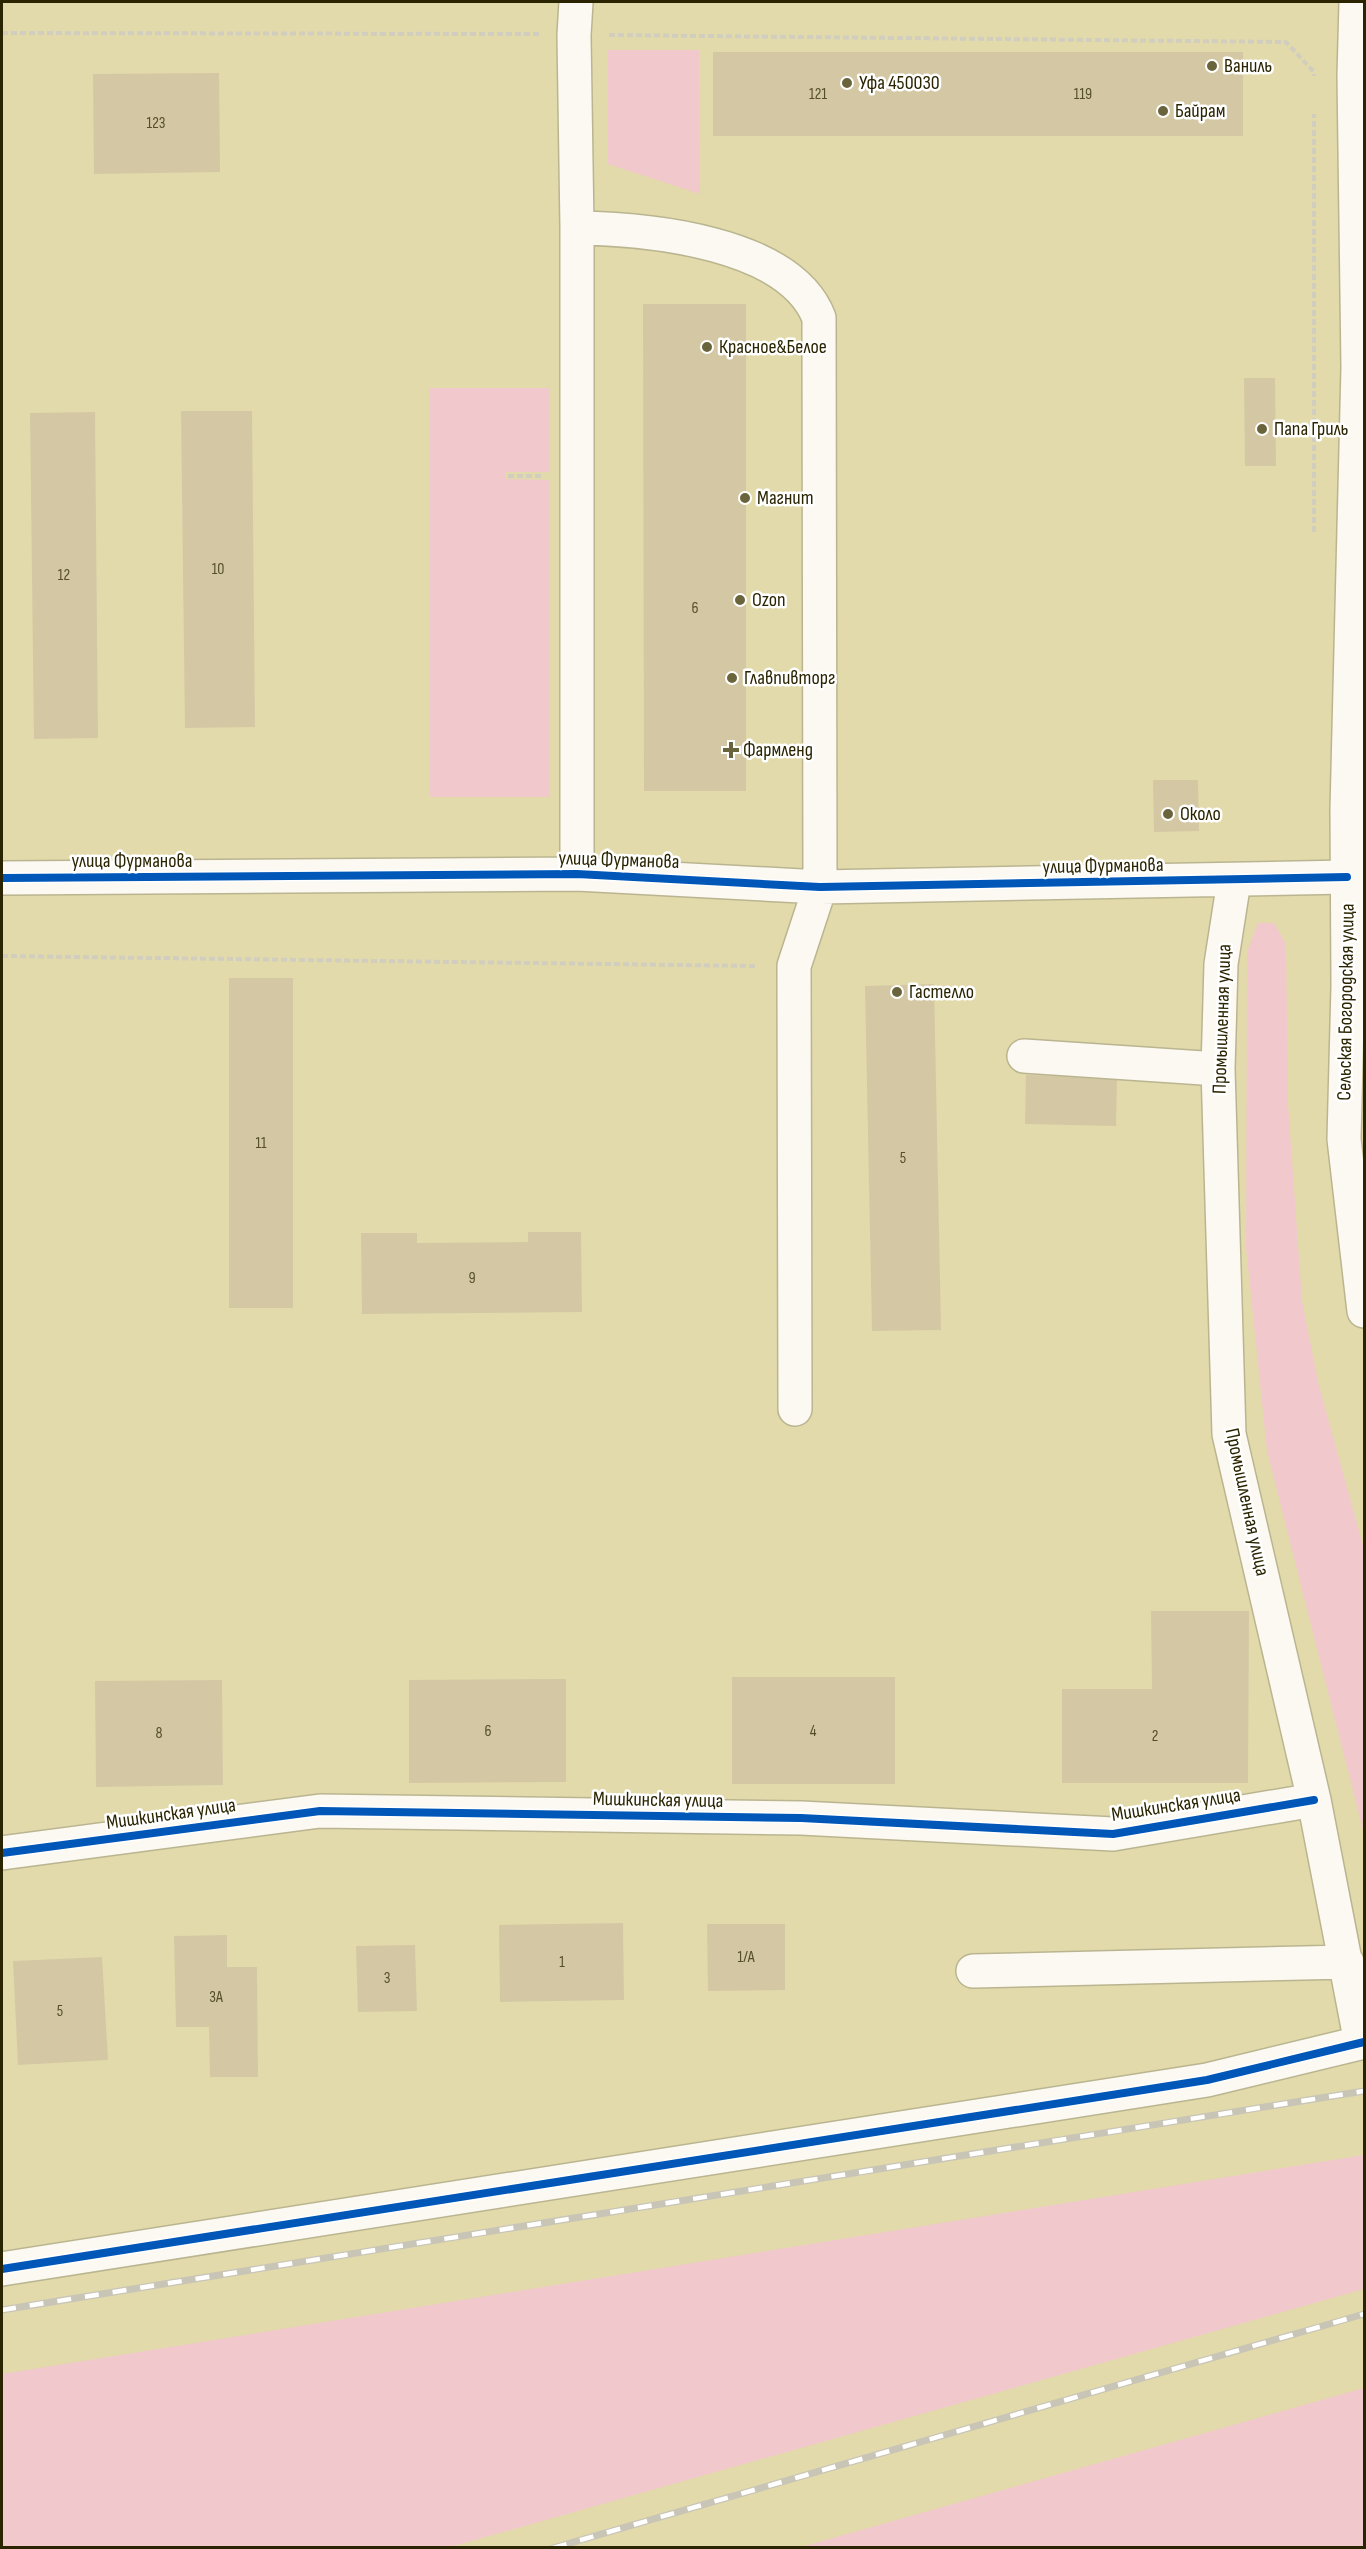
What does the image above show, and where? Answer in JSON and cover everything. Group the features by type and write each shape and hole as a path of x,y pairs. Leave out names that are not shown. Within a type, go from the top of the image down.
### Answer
{"street":[{"path":"576,2 574,34 578,228 578,874"},
{"name":"Сельская Богородская улица","path":"1356,2 1354,76 1358,367 1359,805 1347,877 1344,1139 1365,1311"},
{"path":"578,228 645,231 702,241 735,252 786,276 799,285 814,304 819,318 820,887 794,966 795,1409"},
{"name":"улица Фурманова","path":"2,878 578,874 820,887 1234,881 1347,877"},
{"name":"Промышленная улица","path":"1234,881 1221,964 1218,1069 1229,1434 1314,1800 1363,2043"},
{"path":"1024,1056 1218,1069"},
{"name":"Мишкинская улица","path":"2,1853 320,1810 801,1818 1113,1834 1314,1800"},
{"path":"973,1971 1347,1962"},
{"path":"2,2269 1207,2080 1363,2043"}],"path":[{"path":"2,33 574,34 1286,42 1314,72 1314,84"},
{"path":"1314,108 1315,415"},
{"path":"2,956 794,966"}],"shaded area":[{"path":"608,50 699,50 700,194 608,164"},
{"path":"429,388 550,388 550,472 506,472 506,479 550,480 550,797 430,797"},
{"path":"1258,923 1274,923 1286,944 1288,1103 1302,1301 1319,1386 1364,1549 1364,1834 1267,1451 1246,1247 1247,952"},
{"path":"1364,2155 1364,2289 450,2547 2,2547 2,2374"},
{"path":"1364,2388 1364,2547 801,2547"}],"building":[{"path":"713,52 1243,52 1243,136 713,136"},
{"path":"219,73 220,172 94,174 93,74"},
{"path":"643,304 746,304 746,791 644,791"},
{"path":"1244,378 1275,378 1276,466 1245,466"},
{"path":"181,411 252,411 255,727 185,728"},
{"path":"95,412 98,738 34,739 30,413"},
{"path":"1153,780 1198,780 1199,831 1154,832"},
{"path":"229,978 293,978 293,1308 229,1308"},
{"path":"934,984 941,1330 872,1331 865,986"},
{"path":"1026,1075 1117,1077 1116,1126 1025,1124"},
{"path":"528,1232 581,1232 582,1312 362,1314 361,1233 417,1233 417,1243 528,1242"},
{"path":"1151,1611 1249,1611 1248,1783 1062,1783 1062,1689 1152,1689"},
{"path":"732,1677 895,1677 895,1784 732,1784"},
{"path":"566,1679 566,1782 409,1783 409,1680"},
{"path":"222,1680 223,1785 96,1787 95,1681"},
{"path":"623,1923 624,2000 500,2002 499,1925"},
{"path":"707,1924 785,1924 785,1990 708,1991"},
{"path":"227,1935 227,1967 257,1967 258,2077 210,2077 209,2027 176,2027 174,1936"},
{"path":"415,1945 417,2011 358,2012 356,1946"},
{"path":"102,1957 108,2060 18,2065 13,1961"}],"railway":[{"path":"2,2310 1364,2091"},
{"path":"553,2548 1364,2314"}],"cycle path":[{"path":"2,878 577,874 820,887 1347,877"},
{"path":"2,1853 320,1811 801,1818 1113,1834 1314,1800"},
{"path":"2,2269 1207,2080 1364,2042"}],"place":[{"name":"Ваниль","path":"1212,66"},
{"name":"Уфа 450030","path":"847,83"},
{"name":"Байрам","path":"1163,111"},
{"name":"Красное&Белое","path":"707,347"},
{"name":"Папа Гриль","path":"1262,429"},
{"name":"Магнит","path":"745,498"},
{"name":"Ozon","path":"740,600"},
{"name":"Главпивторг","path":"732,678"},
{"name":"Фармленд","path":"731,750"},
{"name":"Около","path":"1168,814"},
{"name":"Гастелло","path":"897,992"}]}
